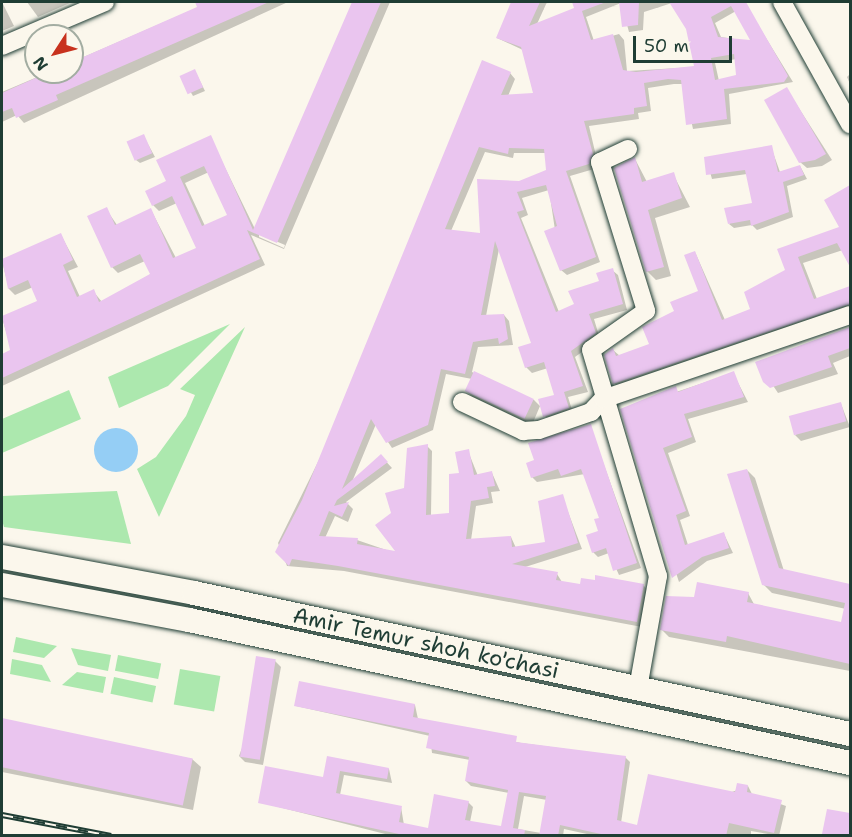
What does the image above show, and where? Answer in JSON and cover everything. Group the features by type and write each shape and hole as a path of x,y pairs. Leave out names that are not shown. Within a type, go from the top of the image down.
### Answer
{"main road":[{"name":"Amir Temur shoh ko'chasi","path":"2,557 194,593 850,734"},
{"name":"Amir Temur shoh ko'chasi","path":"2,585 189,620 850,763"},
{"path":"189,620 194,593"}],"street":[{"path":"2,46 105,2"},
{"path":"782,2 850,124"},
{"path":"628,149 600,162 646,311 591,347 603,399 658,576 638,688"},
{"path":"462,402 523,431 591,412 603,399 850,315"}],"green space":[{"path":"230,324 168,386 119,408 108,377"},
{"path":"245,327 159,517 137,469 156,457 186,416 195,395 180,389"},
{"path":"69,390 81,419 2,453 2,419"},
{"path":"117,491 131,544 4,527 2,520 2,496"},
{"path":"16,637 57,646 44,658 13,652"},
{"path":"71,648 111,655 108,671 78,665"},
{"path":"118,655 161,663 158,679 115,671"},
{"path":"12,659 42,665 51,682 10,674"},
{"path":"180,669 220,676 214,712 174,704"},
{"path":"77,672 106,677 103,693 62,685"},
{"path":"114,677 156,686 153,703 110,694"}],"water":[{"path":"116,428 131,435 138,450 131,465 116,472 101,465 94,450 101,435"}],"building":[{"path":"195,2 269,2 84,83 84,57 197,7"},
{"path":"352,2 381,2 277,243 247,230 260,259 2,378 2,354 10,350 2,316 37,301 28,280 8,289 2,259 61,233 73,260 63,265 77,297 94,289 99,302 150,274 140,254 111,268 87,216 107,207 115,225 151,208 173,258 196,248 172,196 152,206 145,191 166,181 156,160 211,135 253,230","holes":["204,166 227,215 202,226 180,177"]},
{"path":"511,2 540,2 529,26 574,8 572,2 606,2 582,11 591,40 613,34 623,70 636,72 694,66 686,29 669,2 746,2 788,76 784,82 724,89 727,119 686,125 681,80 668,79 644,83 647,106 634,108 634,114 584,121 593,154 589,164 566,171 596,257 560,271 544,231 557,226 546,185 517,192 524,210 517,212 556,312 574,304 568,291 599,281 596,273 613,268 623,304 589,314 596,333 571,351 583,386 564,392 569,408 543,417 538,399 554,395 544,362 525,368 518,347 531,343 495,241 481,315 504,314 508,339 499,344 498,338 473,342 465,374 441,369 428,425 386,443 371,419 342,489 381,454 388,462 337,500 334,506 349,502 342,517 329,511 319,536 358,538 357,544 395,551 375,525 391,513 385,493 404,488 407,448 428,444 426,515 449,513 449,474 459,473 455,452 469,449 474,475 492,471 495,486 487,487 489,498 471,501 466,539 511,536 512,547 545,542 538,501 563,494 578,543 512,564 558,572 556,580 580,584 581,578 595,580 595,575 644,584 637,622 338,566 292,559 289,566 275,552 302,500 482,60 511,72 501,95 533,93 521,47 496,38","holes":["731,6 750,40 718,37 711,17","734,54 736,75 715,80 711,58","479,147 508,154 509,148 544,149 546,170 519,181 477,179 480,233 445,229"]},
{"path":"619,2 639,2 638,25 622,27"},
{"path":"195,69 203,87 188,94 179,76"},
{"path":"24,83 81,84 56,95 58,100 16,118 12,108 2,112 2,93"},
{"path":"787,87 826,154 815,160 799,163 764,100"},
{"path":"144,134 152,153 135,161 127,141"},
{"path":"772,145 778,172 800,165 804,175 783,182 789,212 751,226 750,220 728,224 724,208 752,203 745,170 706,175 704,157"},
{"path":"635,157 642,182 674,172 682,198 648,210 664,267 646,272 614,168"},
{"path":"850,185 850,267 837,243 798,257 814,299 850,286 850,304 613,384 604,355 613,348 616,356 649,344 642,327 674,311 670,302 698,291 684,255 695,251 722,320 750,309 744,292 785,270 777,249 839,227 824,200"},
{"path":"850,327 850,348 828,356 832,367 770,388 763,382 755,362"},
{"path":"474,371 534,399 525,419 465,391"},
{"path":"734,371 744,397 684,414 692,437 663,448 686,511 676,515 685,545 724,532 729,548 702,557 672,578 620,409 676,386 678,392"},
{"path":"841,402 846,421 794,435 789,416"},
{"path":"591,424 637,563 613,571 606,548 592,553 586,535 598,531 594,519 599,518 581,469 561,476 558,469 531,478 526,463 534,460 528,443"},
{"path":"747,469 779,568 850,584 850,664 727,636 726,642 660,630 666,596 694,597 697,582 749,592 747,602 841,622 845,603 762,585 727,474"},
{"path":"256,656 276,659 260,760 240,757"},
{"path":"299,681 415,704 413,717 517,736 516,742 626,756 617,820 637,825 648,774 735,792 737,783 748,785 747,792 782,800 774,833 729,823 726,836 610,836 560,825 558,836 539,836 546,796 519,792 513,828 525,830 524,836 408,836 258,803 265,766 323,777 327,756 389,768 387,779 340,771 336,793 402,806 399,822 428,828 434,794 469,801 465,820 501,826 508,790 465,781 469,757 426,748 429,733 294,706"},
{"path":"2,718 193,759 183,805 2,767"},
{"path":"827,809 850,813 850,836 822,834"}],"railway":[{"path":"2,815 111,836"}]}
